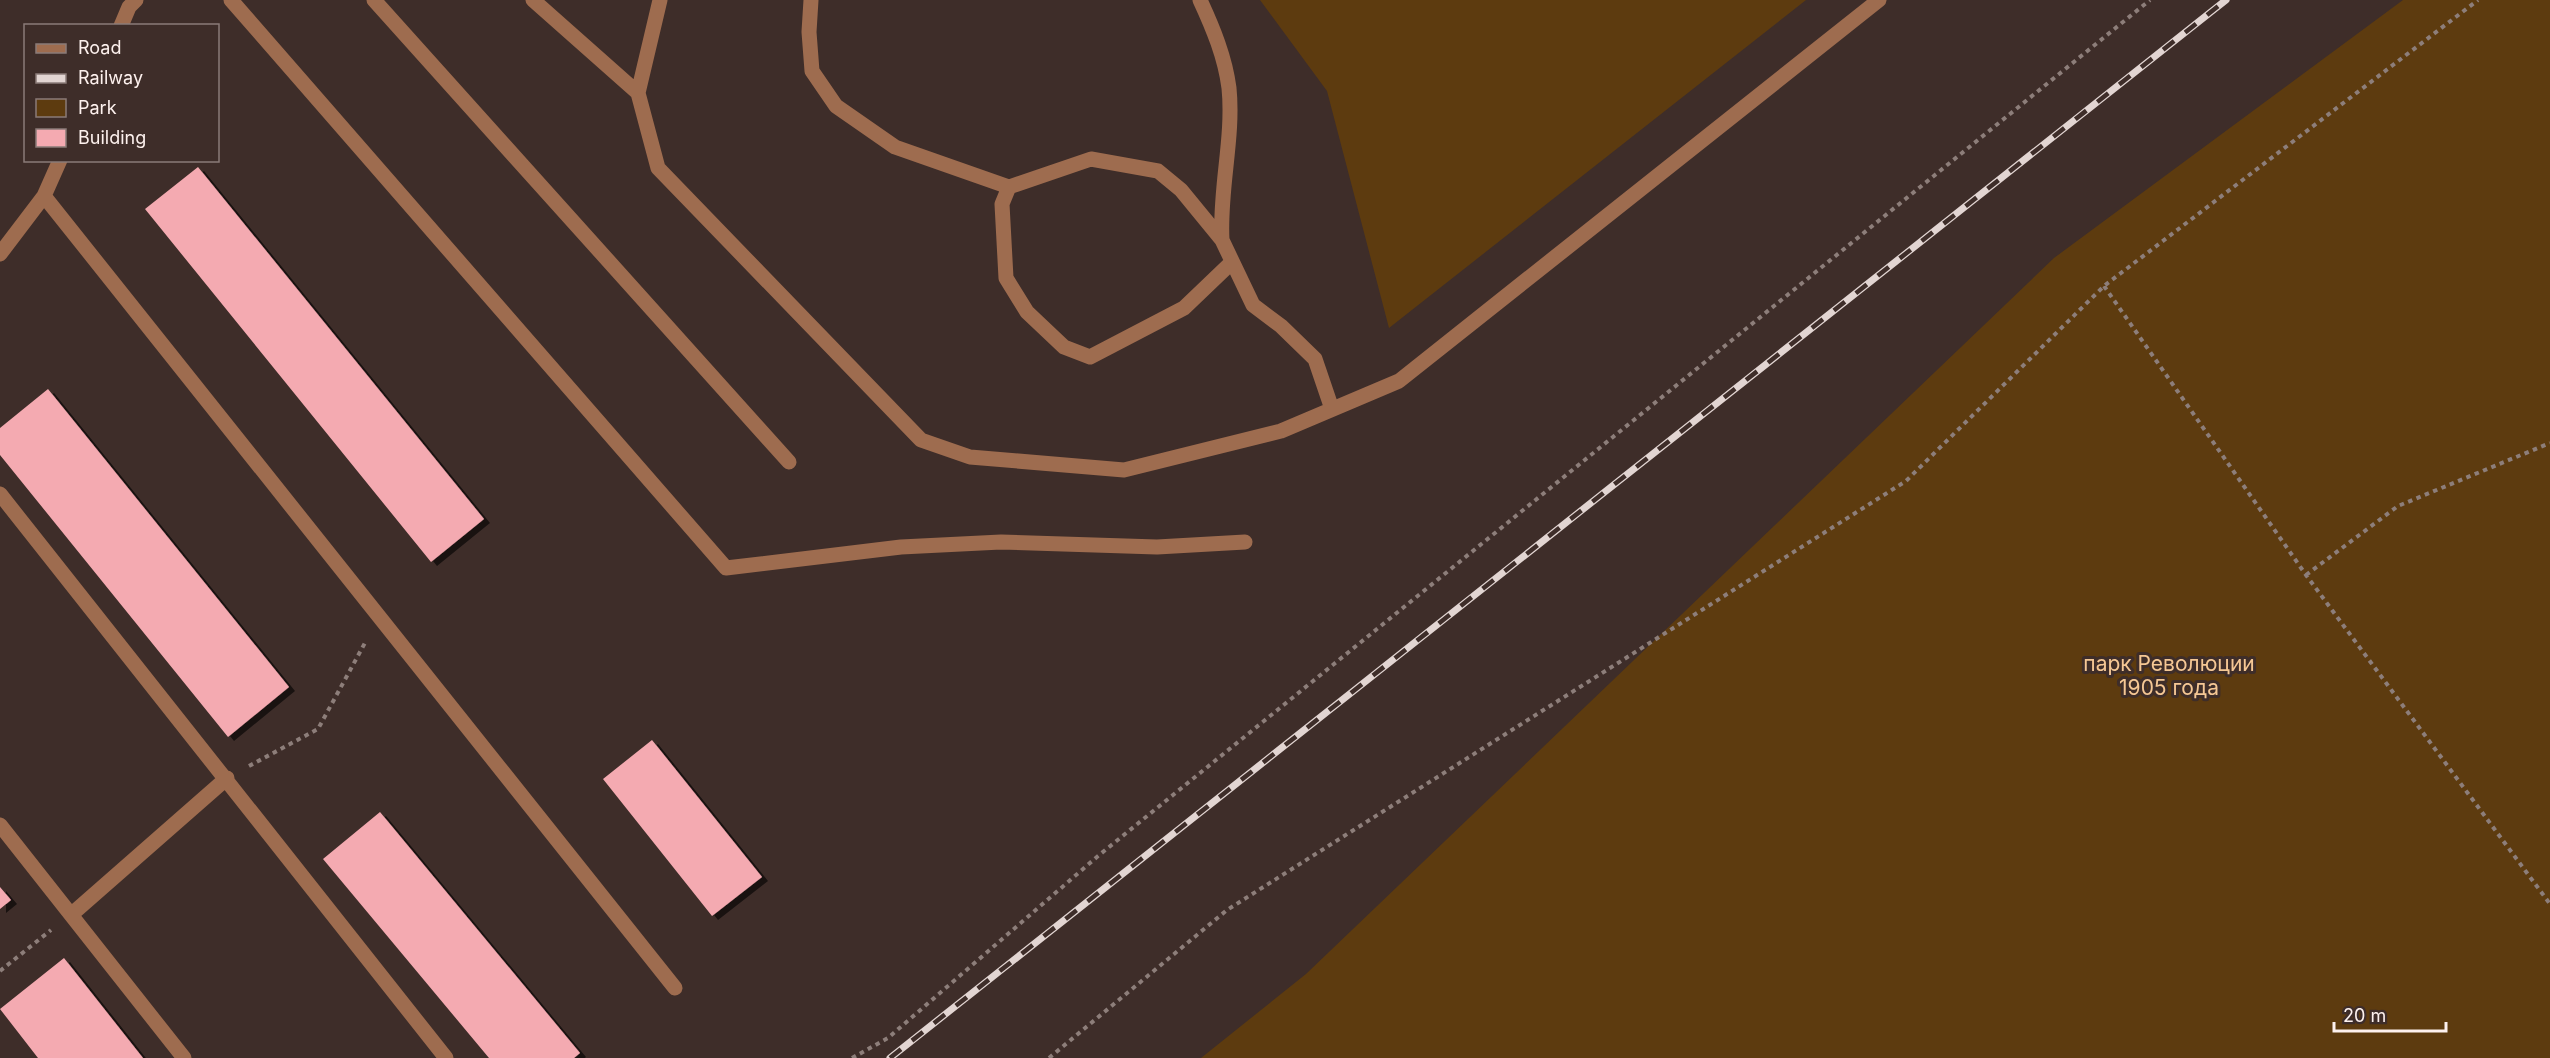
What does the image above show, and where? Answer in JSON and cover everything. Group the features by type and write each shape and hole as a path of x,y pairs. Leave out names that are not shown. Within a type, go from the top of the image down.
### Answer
{"street":[{"path":"231,0 726,568 901,547 1001,542 1157,547 1245,542"},
{"path":"374,0 789,462"},
{"path":"532,0 638,93"},
{"path":"660,0 638,93 658,168 921,440 970,457 1124,470 1281,431 1399,381 1879,0"},
{"path":"811,0 809,32 812,71 836,106 895,147 1009,187 1091,159 1158,171 1181,190 1222,240 1253,305 1281,326 1315,359 1332,409"},
{"path":"1200,0 1222,53 1229,88 1220,211 1222,240"},
{"path":"122,24 129,2"},
{"path":"0,254 44,196 59,162"},
{"path":"1009,187 1002,204 1006,278 1027,312 1064,347 1090,357 1184,308 1231,262"},
{"path":"44,196 675,987"},
{"path":"0,494 227,778 446,1058"},
{"path":"72,914 227,778"},
{"path":"0,825 184,1058"}],"path":[{"path":"852,1058 888,1038 1098,856 2150,0"},
{"path":"1049,1058 1227,910 1906,481 2104,286 2478,0"},
{"path":"2104,286 2306,575 2550,904"},
{"path":"2306,575 2398,506 2550,443"},
{"path":"227,778 318,729 379,617"},
{"path":"0,971 72,914"}],"green space":[{"path":"1260,0 1806,0 1389,328 1327,91"},
{"name":"парк Революции 1905 года","path":"2403,0 2550,0 2550,1058 1201,1058 1306,974 2054,258"}],"building":[{"path":"198,167 484,519 431,562 145,209"},
{"path":"48,389 289,687 228,737 0,455 0,428"},
{"path":"652,740 762,877 712,916 603,779"},
{"path":"380,812 580,1053 574,1058 489,1058 323,859"},
{"path":"0,887 11,900 0,909"},
{"path":"64,958 143,1058 38,1058 0,1009"}],"railway":[{"path":"890,1058 2226,0"}]}
